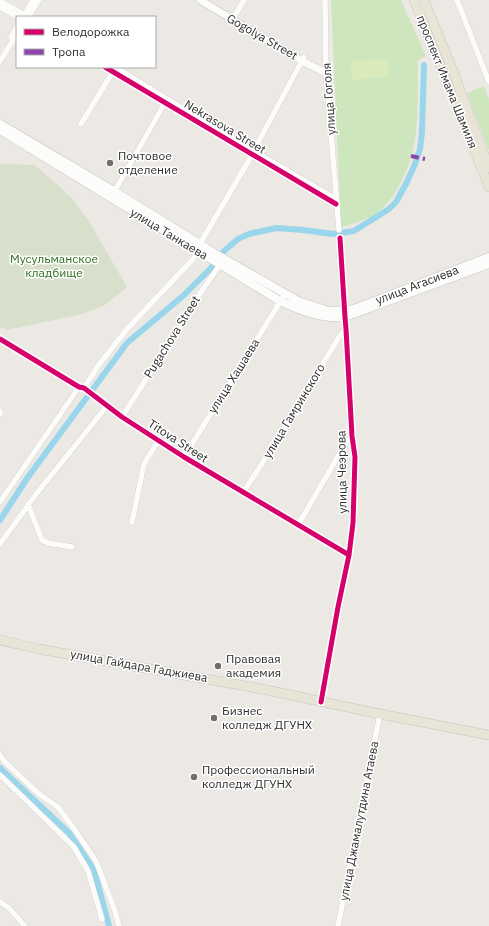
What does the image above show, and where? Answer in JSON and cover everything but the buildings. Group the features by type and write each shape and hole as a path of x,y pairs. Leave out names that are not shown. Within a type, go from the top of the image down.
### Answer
{"main road":[{"name":"проспект Имама Шамиля","path":"414,0 489,187"},
{"name":"проспект Имама Шамиля","path":"424,0 453,71 489,168"},
{"name":"улица Танкаева","path":"0,124 113,194 197,251 213,256 283,298 344,314"},
{"name":"улица Танкаева","path":"0,130 113,194"},
{"name":"улица Агасиева","path":"344,314 489,257"},
{"name":"улица Агасиева","path":"344,314 489,264"},
{"name":"улица Гайдара Гаджиева","path":"0,641 198,677 489,736"}],"street":[{"path":"25,16 33,0"},
{"path":"26,16 39,0"},
{"name":"Gogolya Street","path":"200,0 234,18 303,59 326,70"},
{"name":"Gogolya Street","path":"208,0 234,18"},
{"path":"234,18 244,0"},
{"name":"улица Гоголя","path":"325,0 326,70 336,202"},
{"path":"457,0 489,82"},
{"path":"0,1 23,16"},
{"path":"0,7 22,16"},
{"path":"0,54 16,29"},
{"path":"0,61 16,36"},
{"path":"0,502 81,387 127,329 197,251 303,59"},
{"path":"81,124 114,69"},
{"name":"Nekrasova Street","path":"114,69 336,202"},
{"path":"113,194 166,101"},
{"path":"336,202 339,230"},
{"name":"улица Чеэрова","path":"321,701 349,555 353,523 355,457 352,436 340,238"},
{"name":"Pugachova Street","path":"122,417 221,262"},
{"name":"улица Хашаева","path":"184,457 283,298"},
{"name":"улица Гамринского","path":"243,494 338,337 346,329"},
{"name":"Titova Street","path":"0,339 81,387 158,441 243,494 349,555"},
{"path":"0,544 28,504 107,406"},
{"path":"298,525 344,446 352,436"},
{"path":"132,522 144,464 158,441"},
{"path":"28,504 42,540 48,543 72,547"},
{"name":"улица Джамалутдина Атаева","path":"338,926 380,715"},
{"path":"0,755 40,794 58,807 96,860 119,926"},
{"path":"0,776 74,847 88,871 102,919"},
{"path":"0,902 9,908 26,926"}],"green space":[{"path":"331,0 401,0 426,56 418,60 416,128 410,160 404,176 394,194 380,211 373,216 341,227"},
{"path":"387,59 389,77 352,80 350,61"},
{"path":"484,86 489,99 489,151 467,93"},
{"name":"Мусульманское кладбище","path":"0,165 35,165 72,198 88,220 127,287 103,306 82,314 7,330 0,327"}],"waterway":[{"path":"0,520 28,477 127,343 184,295 211,268 224,251 238,239 249,234 276,228 333,234 354,231 389,209 396,202 407,182 420,149 424,65"},
{"path":"0,768 69,833 94,870 109,926"}],"marked path":[{"path":"411,156 425,159"}],"cycle path":[{"path":"107,68 336,204"},
{"path":"321,702 349,555 353,523 355,457 352,436 340,238"},
{"path":"0,339 79,387 84,388 122,417 184,457 349,555"}],"place":[{"name":"Почтовое отделение","path":"110,163"},
{"name":"Правовая академия","path":"218,666"},
{"name":"Бизнес колледж ДГУНХ","path":"214,718"},
{"name":"Профессиональный колледж ДГУНХ","path":"194,777"}]}
